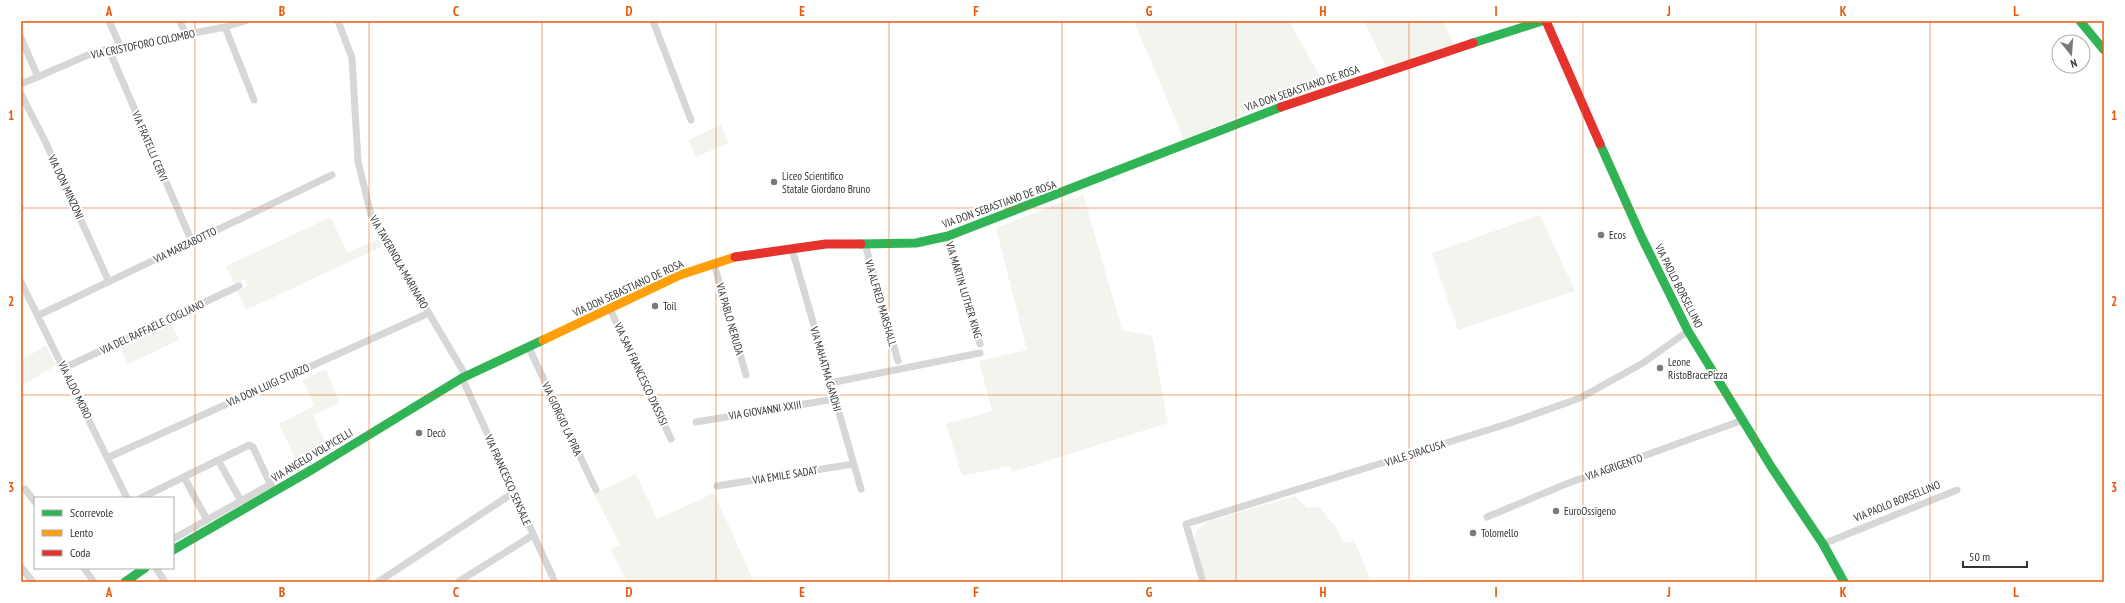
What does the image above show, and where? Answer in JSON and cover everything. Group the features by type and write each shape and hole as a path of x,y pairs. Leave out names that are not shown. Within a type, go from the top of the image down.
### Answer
{"main road":[{"name":"VIA DON SEBASTIANO DE ROSA","path":"464,377 529,348 680,275 736,257 836,243 916,243 948,236 1024,208 1288,104 1542,21"},
{"name":"VIA PAOLO BORSELLINO","path":"1546,21 1642,238 1688,331 1823,544 1844,582"},
{"path":"2080,21 2104,50"},
{"name":"VIA ANGELO VOLPICELLI","path":"174,549 273,488 464,377"},
{"path":"125,582 144,569"}],"street":[{"path":"110,21 121,48"},
{"path":"180,21 186,34"},
{"name":"VIA CRISTOFORO COLOMBO","path":"21,84 96,52 225,27 245,21"},
{"name":"VIA TAVERNOLA-MARINARO","path":"338,21 352,58 358,161 371,215 429,312 464,377"},
{"path":"653,21 691,120"},
{"path":"225,27 254,100"},
{"path":"21,38 38,77"},
{"name":"VIA FRATELLI CERVI","path":"109,50 192,242"},
{"name":"VIA DON MINZONI","path":"21,94 46,143 109,282"},
{"name":"VIA MARZABOTTO","path":"38,315 332,175"},
{"name":"VIA MARTIN LUTHER KING","path":"948,236 980,344"},
{"name":"VIA ALFRED MARSHALL","path":"865,244 898,361"},
{"name":"VIA MAHATMA GANDHI","path":"792,249 861,489"},
{"name":"VIA PABLO NERUDA","path":"714,264 746,375"},
{"name":"VIA ALDO MORO","path":"21,284 38,315 127,497"},
{"name":"VIA DEL RAFFAELE COGLIANO","path":"64,368 240,286"},
{"name":"VIA SAN FRANCESCO D'ASSISI","path":"610,309 671,439"},
{"name":"VIA DON LUIGI STURZO","path":"108,458 429,312"},
{"name":"VIALE SIRACUSA","path":"1203,582 1186,524 1507,424 1580,398 1643,363 1688,331"},
{"name":"VIA GIORGIO LA PIRA","path":"529,348 596,490"},
{"path":"830,383 980,353"},
{"name":"VIA FRANCESCO SENSALE","path":"464,377 513,493 555,582"},
{"name":"VIA GIOVANNI XXIII","path":"696,422 834,399"},
{"name":"VIA AGRIGENTO","path":"1487,516 1566,484 1743,420"},
{"path":"143,497 249,445 253,447 273,488 241,501 174,539"},
{"path":"218,460 241,501"},
{"name":"VIA EMILE SADAT","path":"717,486 853,464"},
{"path":"184,477 207,520"},
{"path":"25,488 34,501"},
{"name":"VIA PAOLO BORSELLINO","path":"1823,544 1957,490"},
{"path":"378,582 513,493"},
{"path":"458,582 533,535"},
{"path":"21,567 33,582"},
{"path":"85,569 94,582"},
{"path":"157,569 165,582"}],"shaded area":[{"path":"1134,21 1289,21 1326,87 1252,111 1184,140"},
{"path":"1364,21 1443,21 1454,44 1386,67"},
{"path":"721,125 729,143 696,157 688,140"},
{"path":"1083,194 1122,330 1152,336 1168,423 1012,472 1009,466 962,476 946,424 992,411 979,361 1027,350 996,228"},
{"path":"1540,215 1575,291 1458,330 1432,253"},
{"path":"331,217 347,253 379,239 383,246 246,310 237,291 248,286 245,279 234,284 226,266"},
{"path":"171,322 179,340 128,364 119,345"},
{"path":"46,345 56,365 21,387 21,361"},
{"path":"326,369 340,403 313,415 329,451 300,468 279,424 314,406 303,380"},
{"path":"636,474 657,519 714,493 754,582 627,582 611,550 620,545 594,494"},
{"path":"1295,496 1307,508 1319,507 1336,527 1343,541 1347,543 1354,540 1371,582 1207,582 1194,539 1197,530 1207,522"}],"traffic: fast":[{"path":"1473,43 1542,21"},
{"path":"2080,21 2104,50"},
{"path":"861,244 916,243 948,236 1281,107"},
{"path":"1600,144 1642,238 1688,331 1772,468 1823,544 1844,582"},
{"path":"174,549 313,469 462,378 543,340"},
{"path":"125,582 144,569"}],"traffic: slow":[{"path":"543,340 680,275 735,257"}],"traffic: jam":[{"path":"1546,21 1600,144"},
{"path":"1281,107 1473,43"},
{"path":"735,257 826,244 861,244"}],"place":[{"name":"Liceo Scientifico Statale Giordano Bruno","path":"774,182"},
{"name":"Ecos","path":"1601,235"},
{"name":"Toil","path":"655,306"},
{"name":"Leone RistoBracePizza","path":"1660,368"},
{"name":"Decò","path":"419,433"},
{"name":"EuroOssigeno","path":"1556,511"},
{"name":"Tolomello","path":"1473,533"}]}
